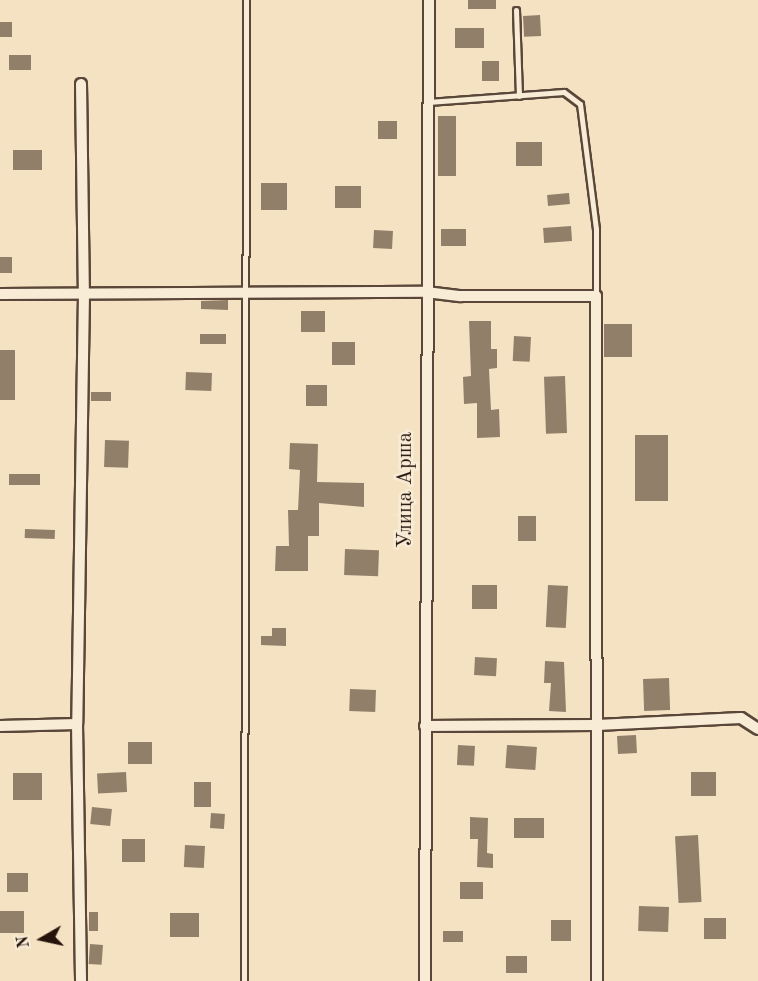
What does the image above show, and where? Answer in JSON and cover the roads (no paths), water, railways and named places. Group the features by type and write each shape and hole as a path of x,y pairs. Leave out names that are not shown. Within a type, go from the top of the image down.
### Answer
{"street":[{"name":"Улица Арша","path":"425,981 426,292 429,0"},
{"path":"81,84 84,294 77,724 81,981"},
{"path":"0,294 426,292 461,296 596,296 597,981"},
{"path":"425,726 597,725 741,717 758,729"},
{"path":"0,726 77,724"}],"lane":[{"path":"244,981 246,0"},
{"path":"516,10 519,96"},
{"path":"428,102 564,92 580,104 596,229 596,296"}]}
